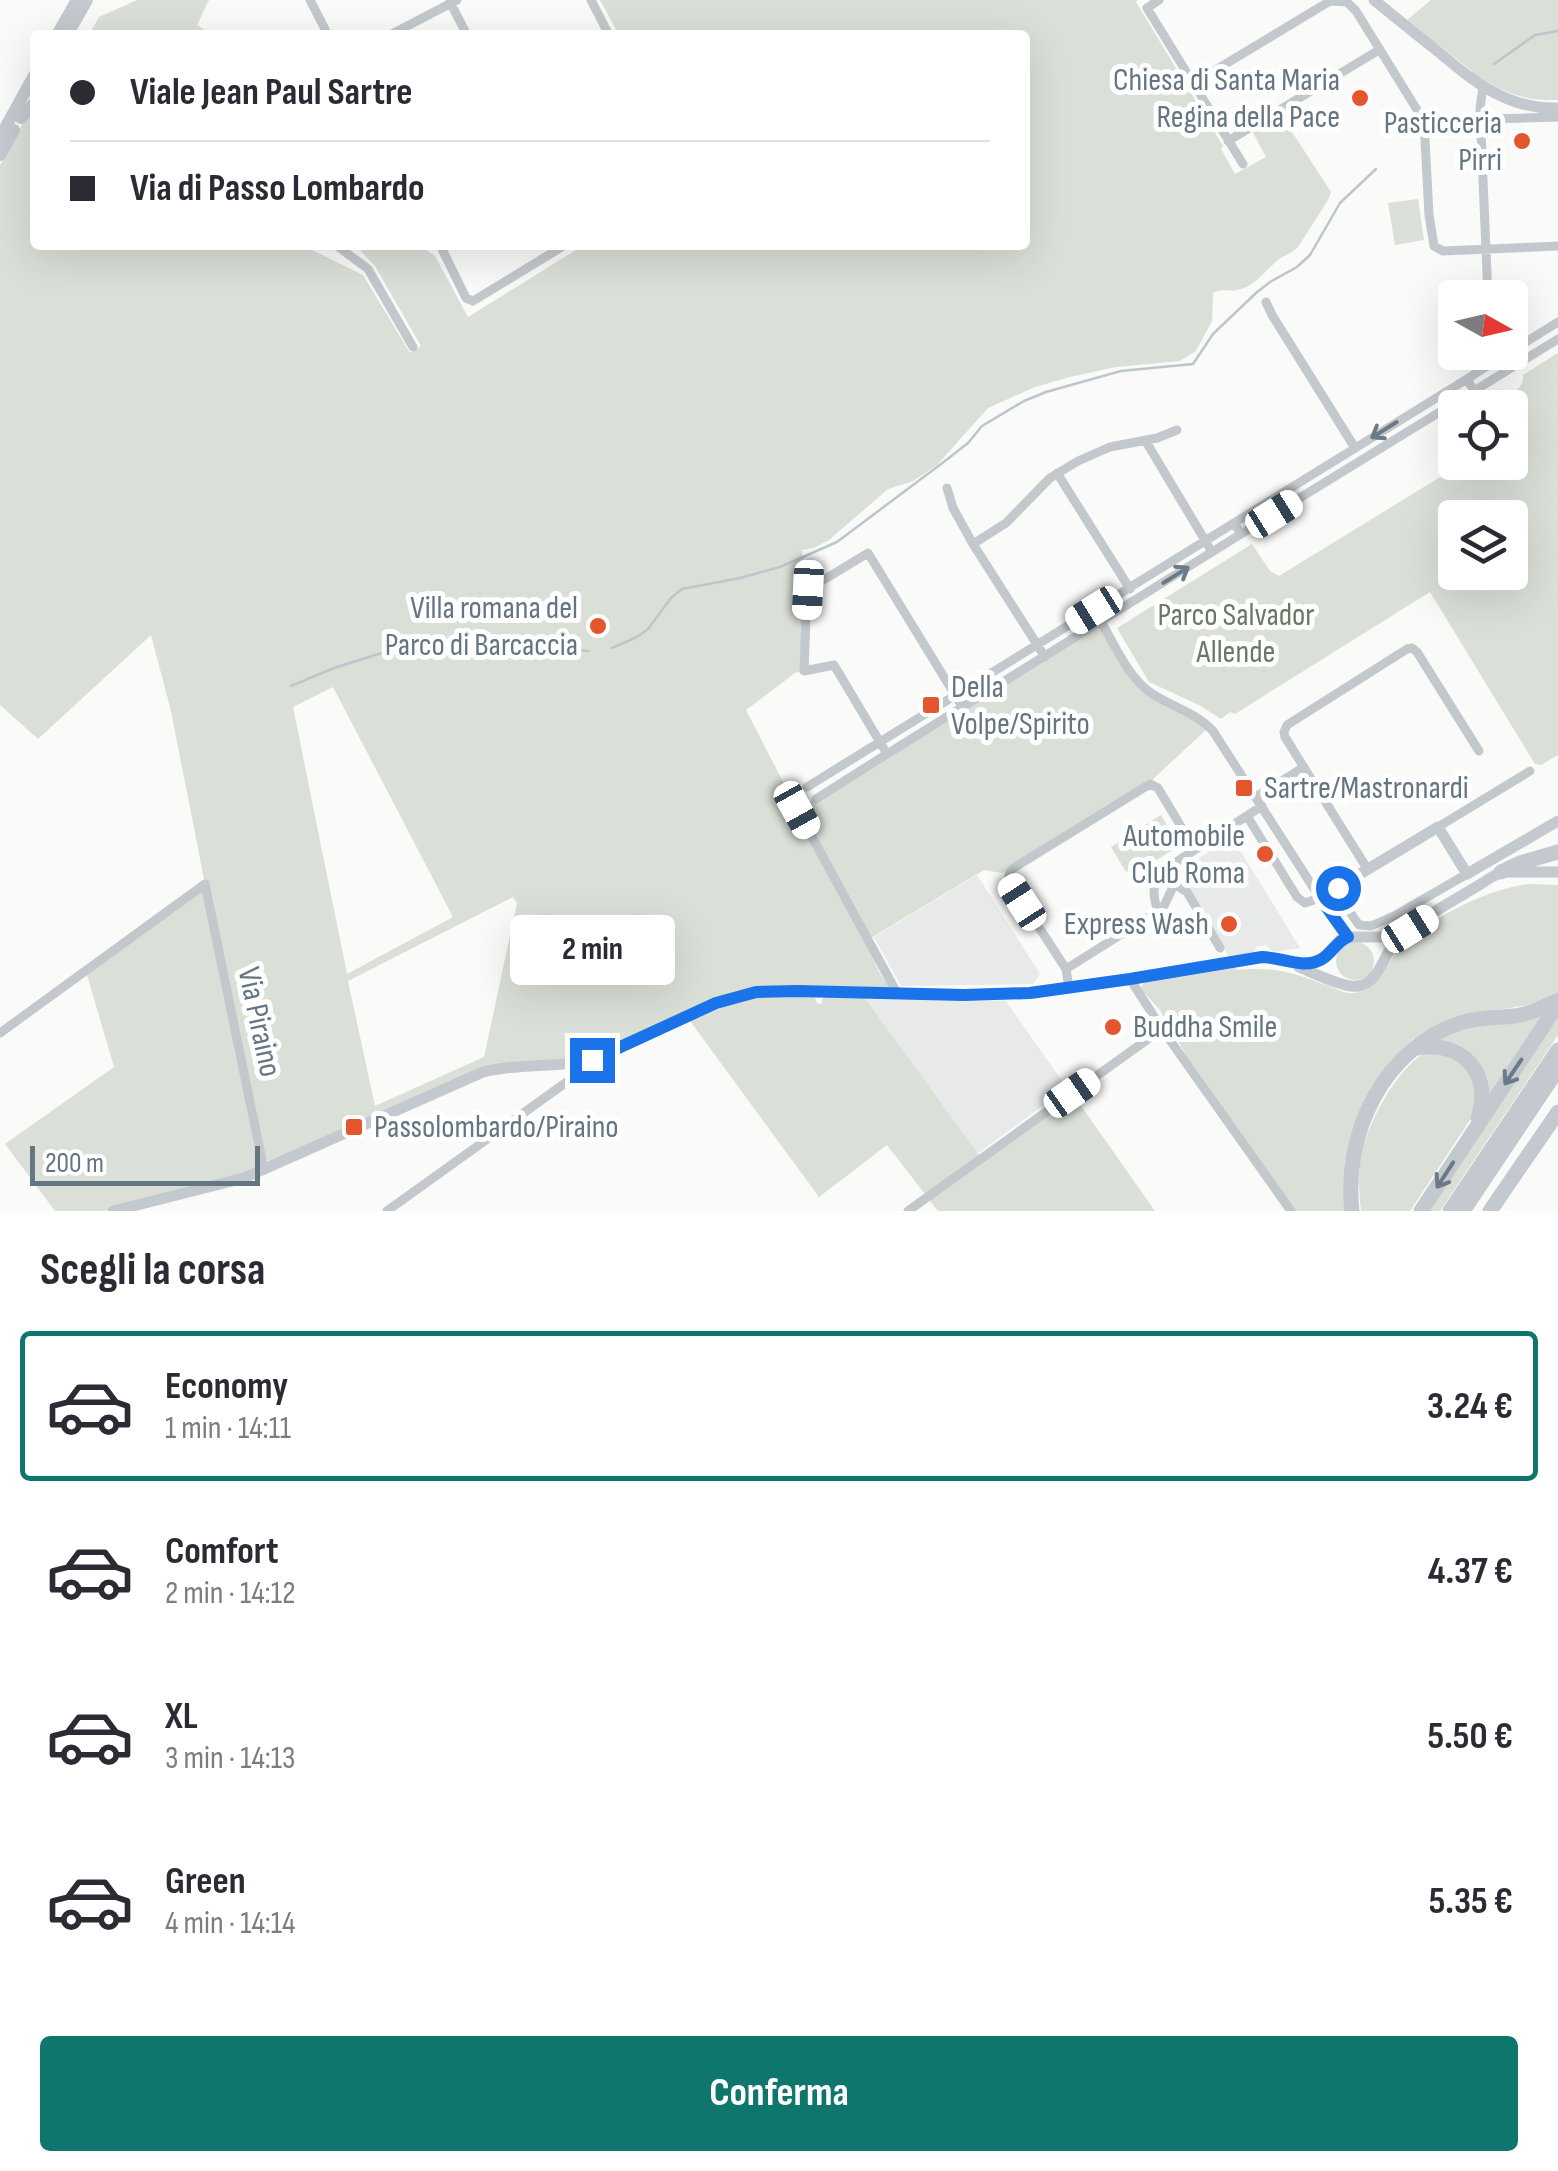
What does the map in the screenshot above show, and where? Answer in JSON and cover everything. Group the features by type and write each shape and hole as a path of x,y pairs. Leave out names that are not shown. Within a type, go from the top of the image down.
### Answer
{"highway":[{"path":"1501,872 1558,852"},
{"path":"1352,1211 1350,1166 1362,1122 1394,1068 1440,1031 1463,1022 1526,1014 1558,1002"},
{"path":"1421,1211 1558,1002"},
{"path":"1415,1048 1447,1050 1463,1057 1475,1069 1483,1097 1468,1140"},
{"path":"1450,1211 1558,1050"},
{"path":"1463,1211 1558,1068"},
{"path":"1490,1211 1558,1112"}],"main road":[{"path":"60,30 77,0"},
{"path":"71,30 87,0"},
{"path":"0,137 30,83"},
{"path":"0,155 30,102"},
{"path":"21,118 30,108"}],"street":[{"path":"310,0 325,30"},
{"path":"591,0 606,30"},
{"path":"1160,0 1146,8 1243,164"},
{"path":"1374,0 1483,87 1520,105 1558,108"},
{"path":"399,30 452,1 465,30"},
{"path":"1194,84 1330,1 1347,2 1424,121 1434,246 1442,251 1558,246"},
{"path":"1228,141 1379,50"},
{"path":"1483,87 1480,119 1487,280"},
{"path":"1424,121 1558,116"},
{"path":"343,250 368,269 413,348"},
{"path":"442,250 466,298 473,301 557,250"},
{"path":"1266,302 1355,448"},
{"path":"1528,340 1558,322"},
{"path":"1476,390 1558,338"},
{"path":"807,787 1477,370"},
{"path":"1466,379 1473,390"},
{"path":"816,799 1438,413"},
{"path":"973,544 1006,523 1057,473 1102,449 1177,430"},
{"path":"1144,440 1212,552"},
{"path":"1057,473 1137,600"},
{"path":"947,488 973,544 1046,657"},
{"path":"1234,523 1241,534"},
{"path":"887,754 834,665 799,672 808,590 868,552 963,708"},
{"path":"1094,610 1134,677 1153,694 1209,727 1348,937"},
{"path":"1368,870 1284,735 1286,725 1408,648 1416,651 1479,751"},
{"path":"1158,911 1154,886 1169,866 1247,816 1304,767"},
{"path":"1247,816 1297,897 1306,902 1368,870 1530,771"},
{"path":"1068,988 1066,969 1040,921 1008,879 1012,869 1148,785 1157,786 1195,850"},
{"path":"794,804 897,993"},
{"path":"1347,908 1359,925 1371,926 1558,821"},
{"path":"1438,827 1467,874"},
{"path":"1066,969 1158,911 1168,899 1172,883 1169,866"},
{"path":"1282,960 1341,983 1366,984 1394,943 1410,929 1501,872 1558,872"},
{"path":"1172,883 1185,890 1220,948"},
{"name":"Via Piraino","path":"0,1033 205,884 264,1170"},
{"path":"113,1211 219,1186 264,1170 479,1074 504,1068 583,1062 607,1054 737,996 777,991 996,994 1068,988 1262,957 1302,964 1323,958 1348,937 1390,936 1410,929"},
{"path":"1364,937 1378,951 1379,968"},
{"path":"1332,950 1331,970 1341,983"},
{"path":"1130,979 1291,1211"},
{"path":"908,1211 1162,1029"},
{"path":"387,1211 607,1054"}],"shaded area":[{"path":"1232,837 1300,948 1273,952 1266,945 1257,946 1253,955 1230,959 1179,871"},
{"path":"977,875 1040,974 1033,984 901,986 874,937"},
{"path":"865,999 1006,1001 1067,1088 977,1154"}],"green space":[{"path":"137,0 209,0 197,25 204,30 92,30 99,17"},
{"path":"600,0 1138,0 1223,146 1221,149 1235,174 1266,157 1252,131 1281,115 1331,192 1298,247 1249,286 1213,293 1212,321 1196,351 1180,361 1116,367 1070,377 1035,387 988,408 937,465 913,481 888,489 829,540 802,550 803,565 808,564 804,671 795,673 746,710 797,809 1101,622 1138,681 1209,727 1150,782 1002,873 984,870 866,941 890,986 887,990 762,988 727,996 594,1055 506,1064 269,1161 265,1159 171,711 151,635 38,739 0,705 0,165 30,116 30,250 312,250 363,275 410,353 421,346 375,266 360,250 426,250 435,256 468,317 576,250 1030,250 1030,30 616,30","holes":["333,687 453,917 347,974 293,707","513,897 517,903 484,1057 375,1106 348,981"]},
{"path":"1431,0 1558,0 1558,100 1513,94 1473,74 1407,20"},
{"path":"1418,199 1424,240 1395,245 1388,203"},
{"name":"Parco Salvador Allende","path":"1558,353 1558,755 1541,765 1535,764 1430,592 1221,719 1149,682 1117,628 1252,544 1270,571 1279,576 1438,478 1528,480 1528,390 1517,390 1523,375"},
{"path":"1161,815 1179,846 1135,873 1132,868 1126,872 1111,847"},
{"path":"1527,884 1558,885 1558,992 1533,1004 1454,1017 1413,1039 1370,1100 1347,1211 1295,1211 1186,1055 1160,1010 1140,988 1144,983 1235,968 1281,971 1347,993 1359,992 1376,982 1407,939 1433,921 1478,898"},
{"path":"201,892 260,1168 226,1181 104,1211 55,1211 5,1144 114,1067 87,975"},
{"path":"1355,942 1369,947 1374,961 1369,975 1355,980 1341,975 1336,961 1341,947"},
{"path":"824,995 864,997 981,1158 1072,1093 1155,1211 938,1211 887,1145 819,1197 690,1021 745,998 814,996 821,1004"},
{"path":"1546,1012 1487,1099 1486,1083 1433,1043 1454,1030"},
{"path":"1558,1014 1558,1035 1440,1211 1427,1211"},
{"path":"1426,1052 1446,1052 1476,1077 1474,1114 1410,1211 1361,1211 1360,1163 1370,1128 1404,1070"}],"waterway":[{"path":"1494,64 1535,35 1558,31"},
{"path":"612,648 648,629 682,589 780,567 837,542 968,443 982,426 1024,401 1121,371 1193,364 1213,334 1256,293 1310,255 1340,203 1376,169"},
{"path":"291,686 334,668 426,641 588,651"}],"place":[{"name":"Chiesa di Santa Maria Regina della Pace","path":"1360,98"},
{"name":"Pasticceria Pirri","path":"1522,141"},
{"name":"Villa romana del Parco di Barcaccia","path":"598,626"},
{"name":"Della Volpe/Spirito","path":"931,705"},
{"name":"Sartre/Mastronardi","path":"1244,788"},
{"name":"Automobile Club Roma","path":"1265,854"},
{"name":"Express Wash","path":"1229,924"},
{"name":"Buddha Smile","path":"1113,1027"},
{"name":"Passolombardo/Piraino","path":"354,1127"}],"route":[{"path":"592,1060 716,1003 756,992 1030,993 1262,957 1307,964 1323,958 1348,937 1320,898 1338,888"}]}
